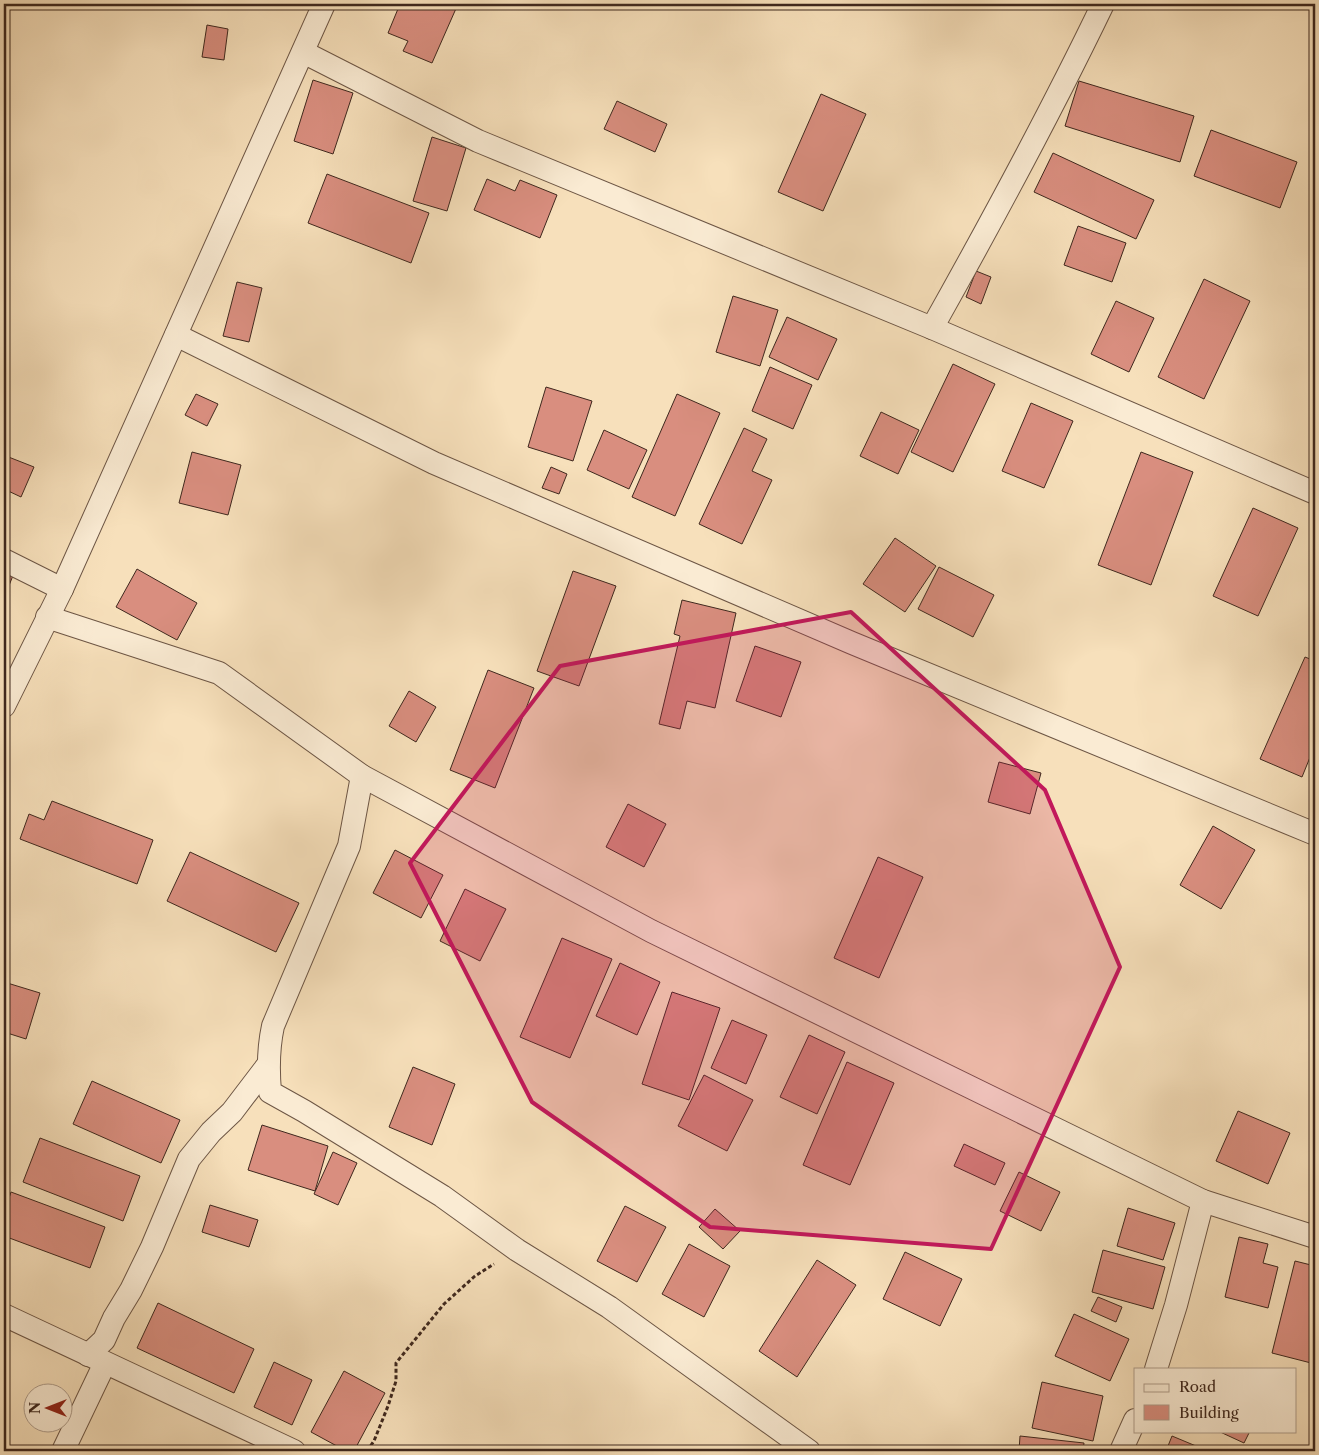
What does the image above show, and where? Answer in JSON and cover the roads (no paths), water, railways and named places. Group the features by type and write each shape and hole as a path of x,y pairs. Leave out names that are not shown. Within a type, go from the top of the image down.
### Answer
{"street":[{"path":"4,706 62,589 324,4"},
{"path":"932,328 1000,206 1067,79 1103,4"},
{"path":"303,52 478,141 932,328 1315,493"},
{"path":"176,335 434,463 852,643 1315,834"},
{"path":"4,560 62,589"},
{"path":"47,617 219,673 362,776 652,931 1203,1201 1315,1237"},
{"path":"362,776 350,846 273,1026 268,1048 267,1066 270,1092 304,1110 442,1196 517,1250 610,1307 810,1451"},
{"path":"63,1451 104,1340 152,1247 189,1159 211,1132 232,1112 267,1066"},
{"path":"1156,1368 1176,1305 1203,1201"},
{"path":"4,1315 294,1451"},
{"path":"1121,1451 1134,1422"}]}
